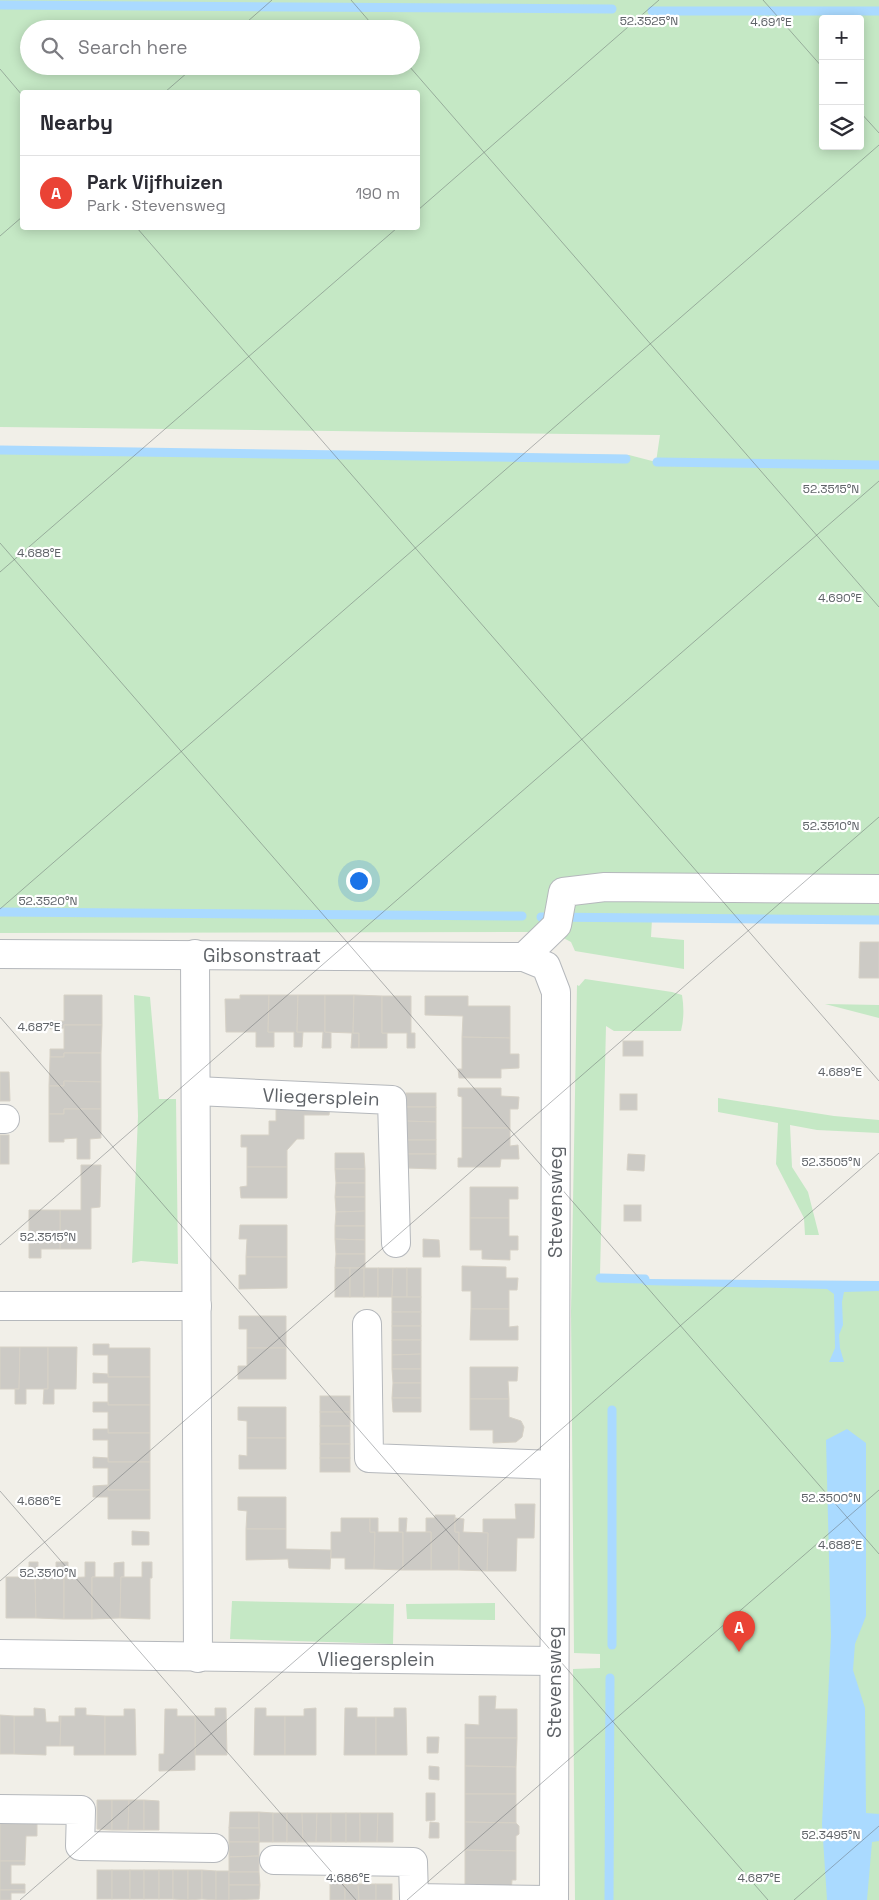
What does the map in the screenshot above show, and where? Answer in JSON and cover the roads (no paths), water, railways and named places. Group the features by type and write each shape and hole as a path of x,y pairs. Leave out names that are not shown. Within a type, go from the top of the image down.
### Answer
{"street":[{"path":"524,957 557,925 563,892 606,887 879,889"},
{"name":"Gibsonstraat","path":"0,954 524,957"},
{"path":"195,954 198,1658"},
{"name":"Stevensweg","path":"524,957 546,966 556,992 554,1900"},
{"name":"Vliegersplein","path":"196,1091 392,1100 396,1243"},
{"path":"0,1306 197,1306"},
{"path":"367,1324 369,1458 555,1465"},
{"name":"Vliegersplein","path":"0,1654 198,1658 554,1660"},
{"path":"0,1809 81,1810 80,1846 214,1848"},
{"path":"274,1860 413,1862 414,1898 547,1900"}],"water":[{"path":"645,1279 879,1281 879,1291 844,1292 842,1302 843,1325 839,1335 844,1362 829,1362 835,1348 834,1294 827,1289 643,1285"},
{"path":"847,1429 866,1443 866,1616 855,1644 853,1670 865,1708 866,1813 879,1814 879,1841 872,1842 867,1900 827,1900 822,1824 831,1636 826,1440"}],"waterway":[{"path":"0,5 612,9"},
{"path":"652,11 879,11"},
{"path":"0,450 626,459"},
{"path":"657,462 879,465"},
{"path":"0,912 522,916"},
{"path":"541,917 879,920"},
{"path":"600,1278 645,1279"},
{"path":"612,1410 612,1645"},
{"path":"609,1900 610,1678"}],"place":[{"name":"Park Vijfhuizen","path":"739,1652"}]}
